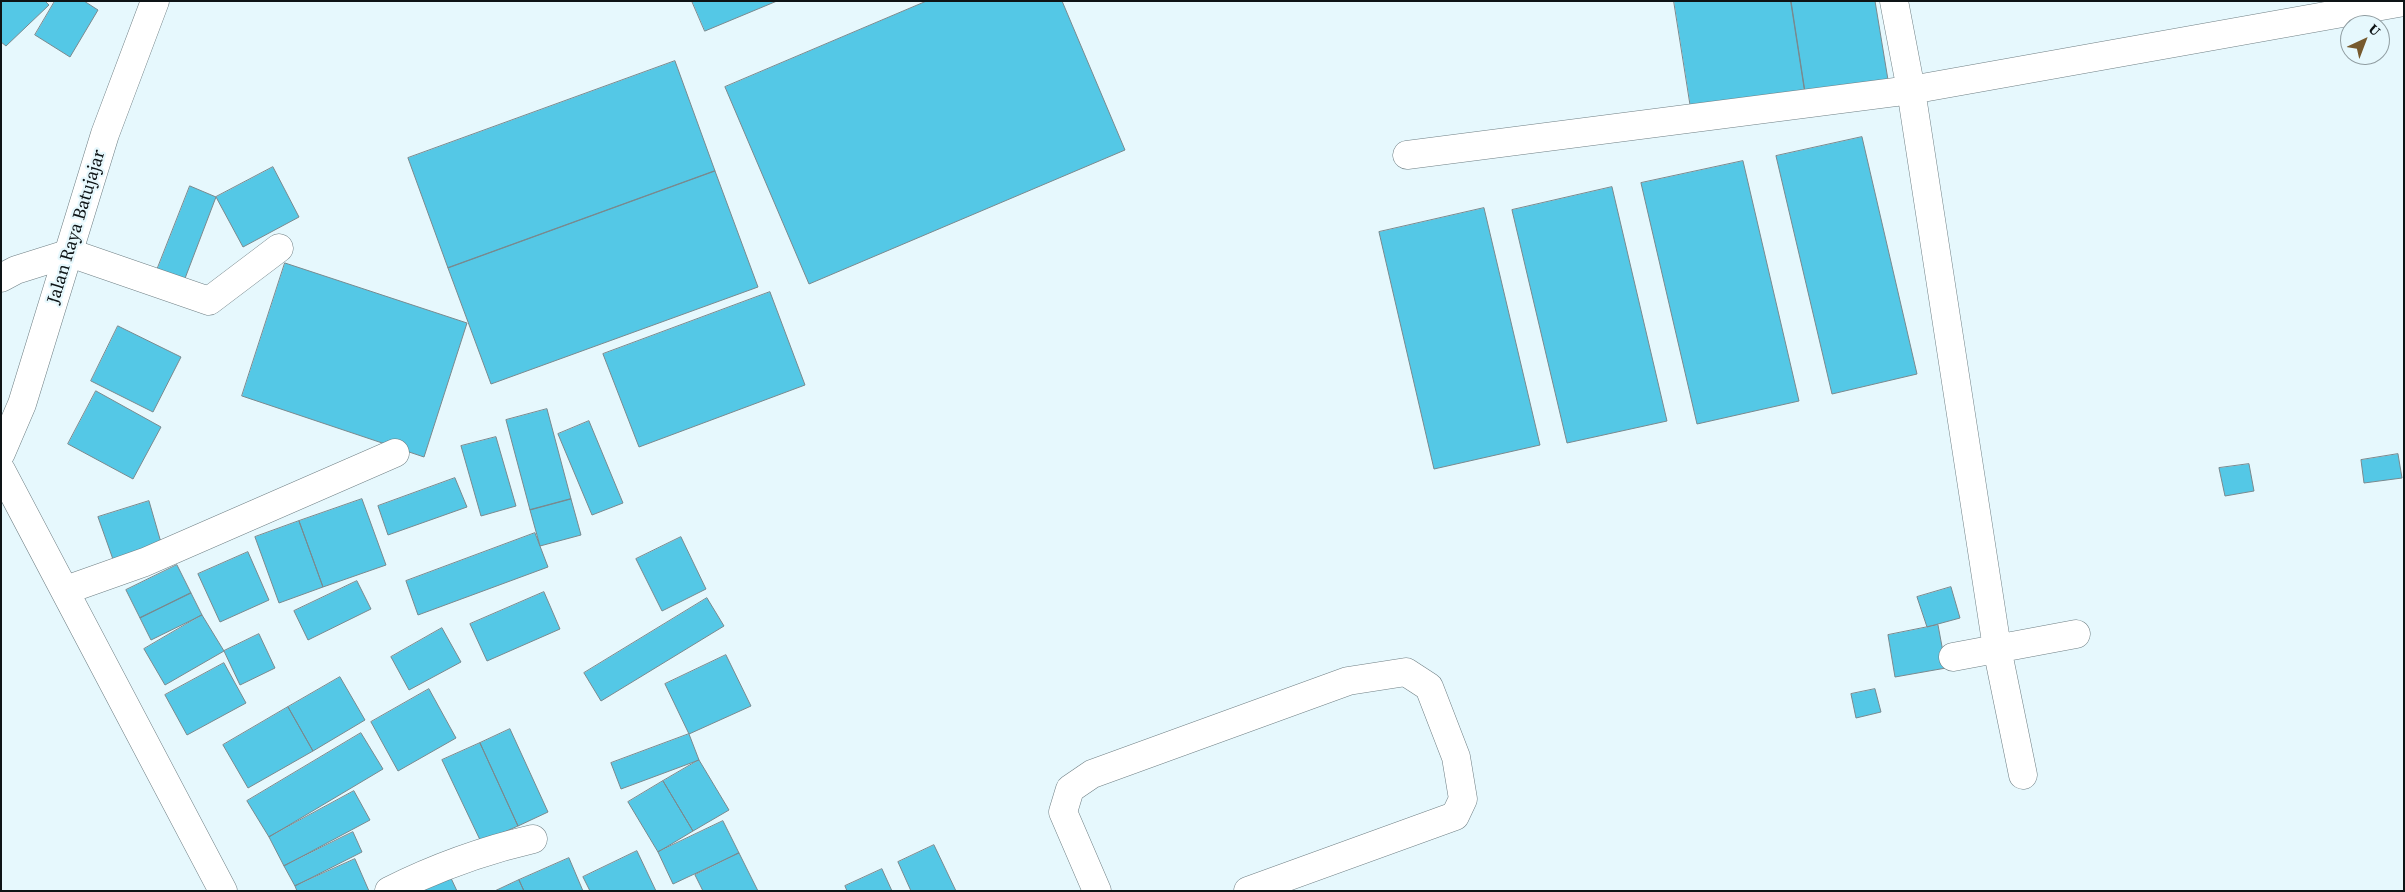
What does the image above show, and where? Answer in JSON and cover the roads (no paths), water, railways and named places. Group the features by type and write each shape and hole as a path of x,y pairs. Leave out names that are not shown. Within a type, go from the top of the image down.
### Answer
{"main road":[{"name":"Jalan Raya Batujajar","path":"1,453 22,404 70,254 105,134 155,1"},
{"path":"1894,1 1912,90 1997,648 2023,775"},
{"path":"1406,155 1912,90 2404,2"},
{"path":"1,278 16,270 70,254 209,301 279,248"},
{"path":"66,590 145,562 395,453"},
{"path":"1,470 66,590 223,891"},
{"path":"1953,657 2076,634"},
{"path":"1097,891 1063,812 1070,789 1092,774 1348,681 1406,672 1428,687 1456,757 1463,799 1455,816 1277,886 1248,891"},
{"path":"389,891 433,869 462,858 533,839"}]}
